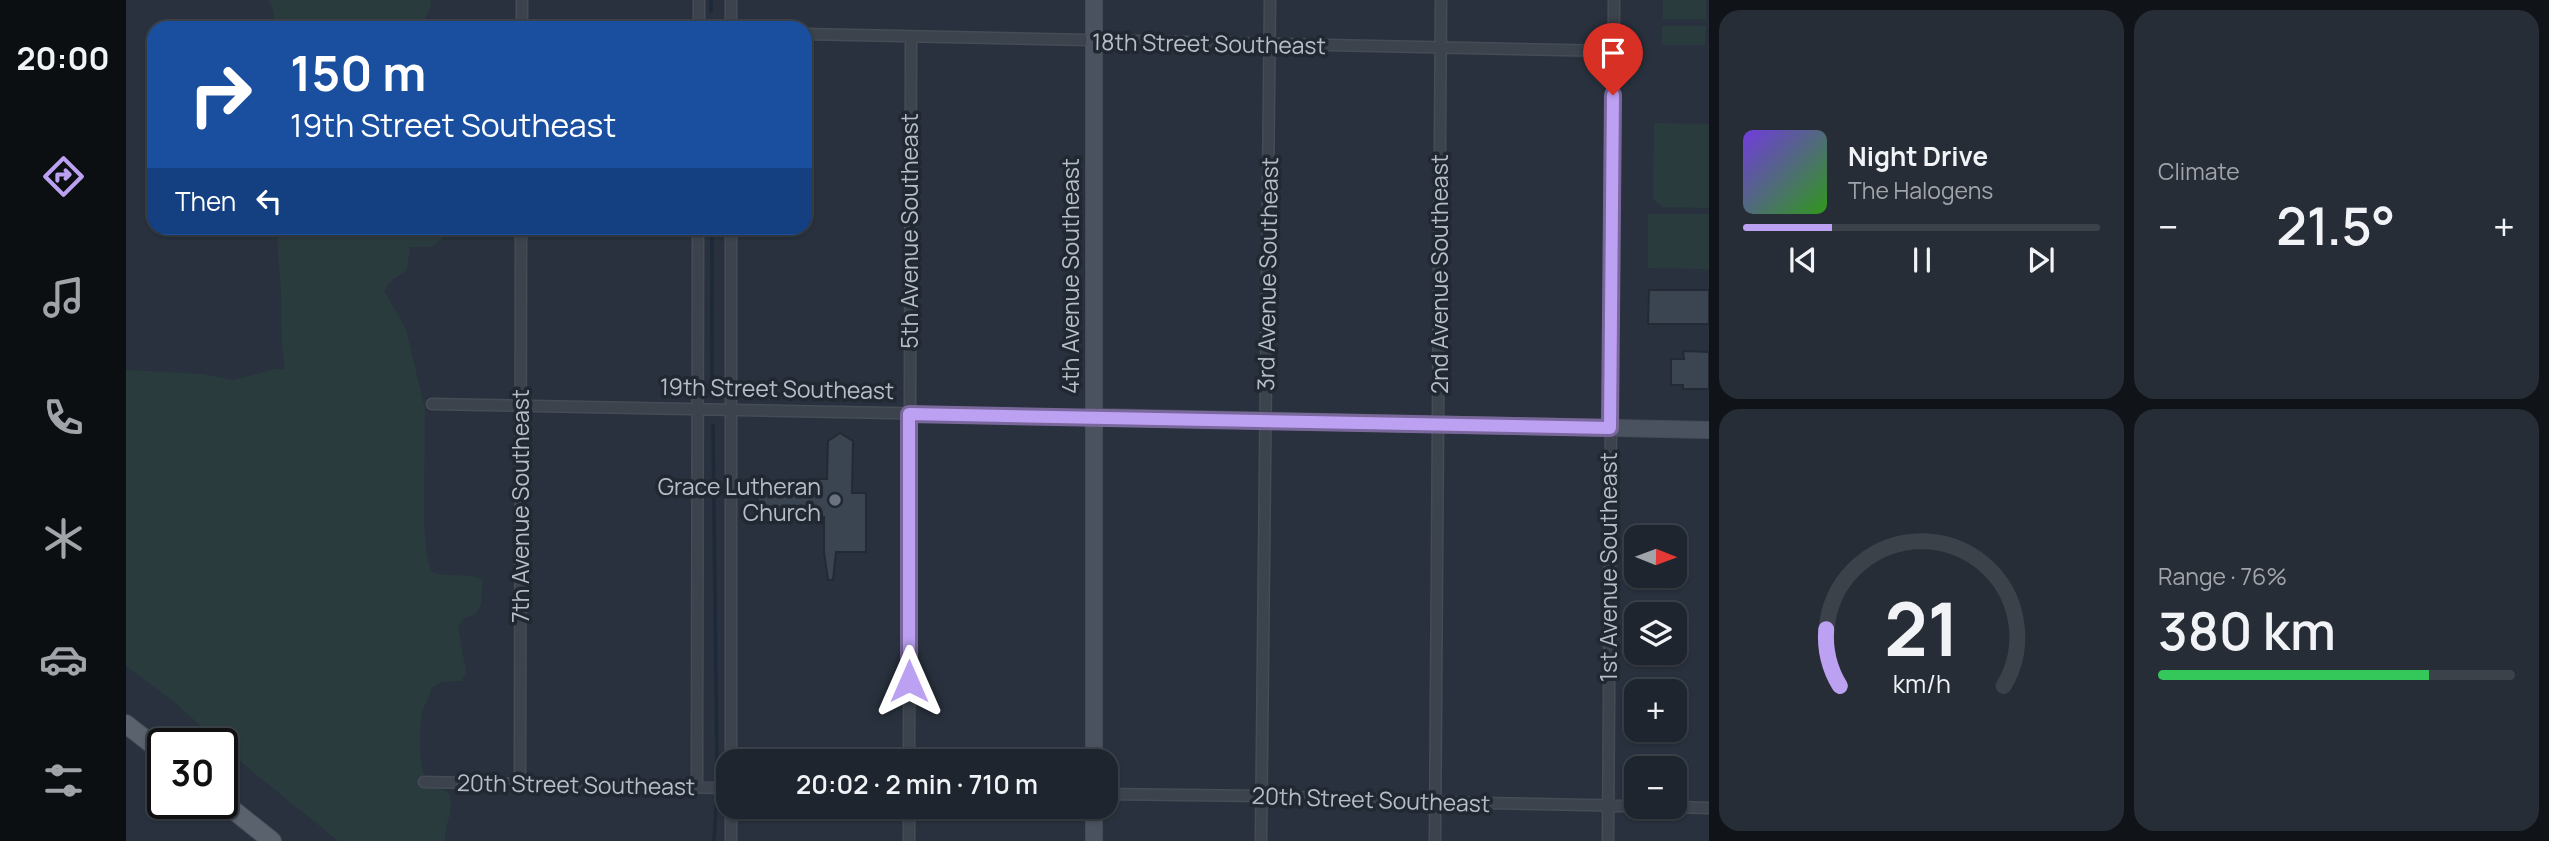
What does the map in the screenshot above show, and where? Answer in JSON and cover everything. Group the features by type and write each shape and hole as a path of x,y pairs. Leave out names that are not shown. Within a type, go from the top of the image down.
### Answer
{"main road":[{"path":"126,724 147,740"},
{"path":"238,814 272,841"}],"street":[{"path":"522,0 522,21"},
{"path":"699,0 699,21"},
{"path":"731,0 731,21"},
{"name":"4th Avenue Southeast","path":"1094,0 1094,749"},
{"name":"3rd Avenue Southeast","path":"1261,841 1270,0"},
{"name":"2nd Avenue Southeast","path":"1435,841 1441,0"},
{"name":"1st Avenue Southeast","path":"1608,841 1614,0"},
{"name":"18th Street Southeast","path":"812,34 1613,51"},
{"name":"5th Avenue Southeast","path":"909,749 911,37"},
{"name":"7th Avenue Southeast","path":"520,784 522,235"},
{"path":"697,787 698,235"},
{"path":"731,235 732,749"},
{"name":"19th Street Southeast","path":"432,404 1709,430"},
{"name":"20th Street Southeast","path":"424,782 716,788"},
{"name":"20th Street Southeast","path":"1118,794 1624,806"},
{"path":"1687,807 1709,808"},
{"path":"731,819 731,841"},
{"path":"909,819 909,841"},
{"path":"1094,819 1094,841"}],"shaded area":[{"path":"268,0 431,0 424,21 275,21"},
{"path":"1663,0 1706,0 1706,19 1663,19"},
{"path":"1662,26 1706,26 1705,45 1662,45"},
{"path":"1654,123 1709,124 1709,208 1662,207 1653,199"},
{"path":"1648,214 1709,214 1709,269 1648,268"},
{"path":"277,235 447,235 432,247 410,247 407,270 391,281 384,291 406,329 425,409 424,517 426,551 431,572 483,580 481,605 475,615 465,618 458,626 466,672 462,681 441,682 431,688 421,719 420,753 425,779 429,784 449,793 451,800 445,841 338,841 238,759 238,728 203,728 126,666 126,370 202,374 233,380 285,369"}],"building":[{"path":"1649,290 1709,290 1709,324 1648,324"},
{"path":"1683,351 1709,352 1709,389 1683,389 1683,385 1671,385 1671,359 1684,359"},
{"path":"840,433 853,441 852,493 866,493 866,552 836,552 833,580 828,580 824,552 824,517 762,516 756,493 762,485 812,486 812,479 827,479 828,441"}],"waterway":[{"path":"711,0 711,11"},
{"path":"712,235 712,390"},
{"path":"713,426 717,749"},
{"path":"714,841 716,806"}],"place":[{"name":"Grace Lutheran Church","path":"835,500"}],"route":[{"path":"909,681 909,414 1610,428 1613,95"}]}
